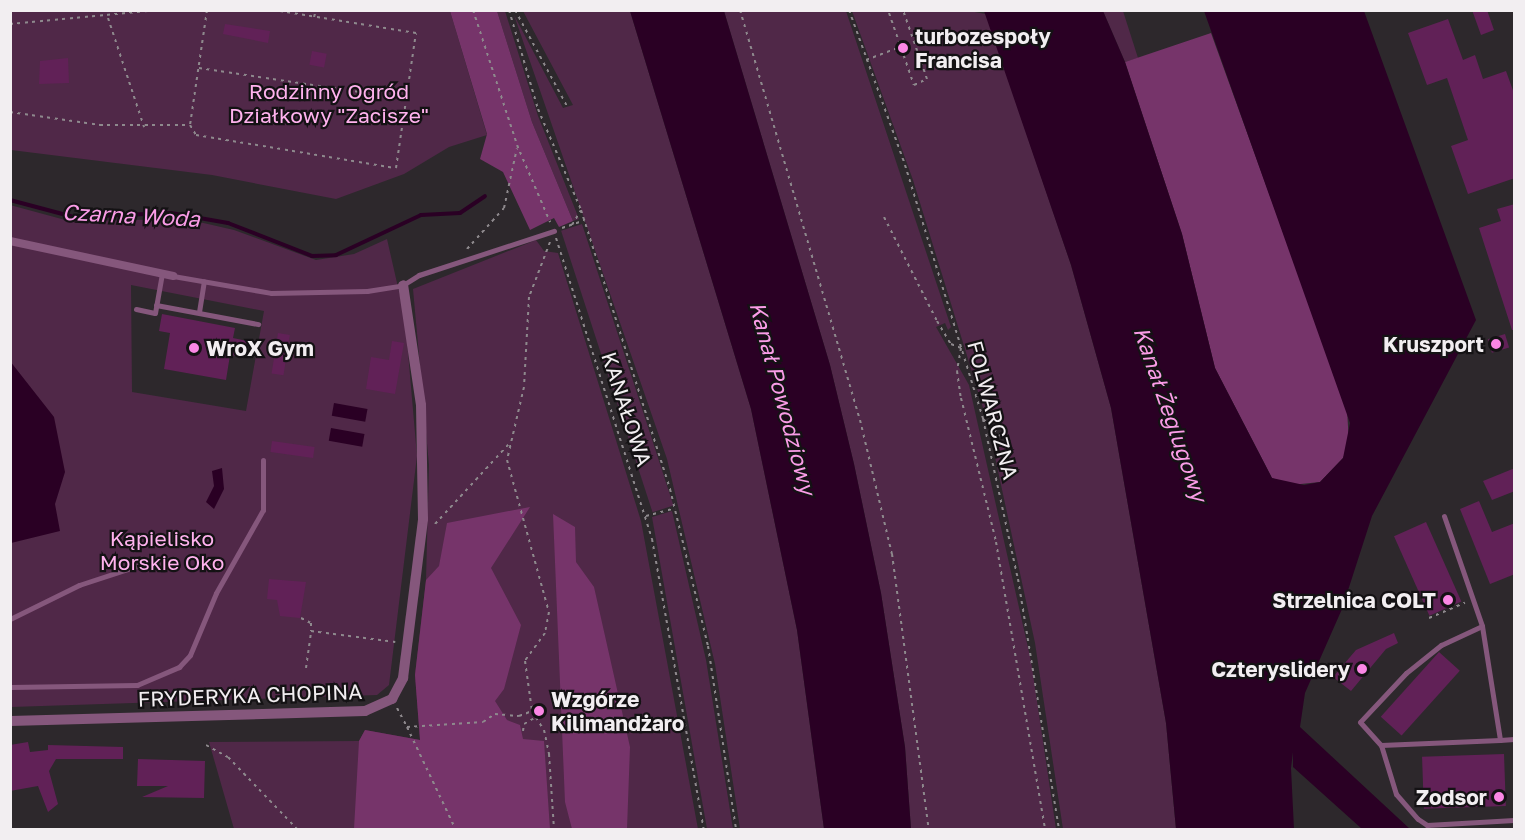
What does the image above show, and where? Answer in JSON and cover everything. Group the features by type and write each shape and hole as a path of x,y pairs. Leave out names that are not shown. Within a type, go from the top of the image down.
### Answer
{"street":[{"path":"10,241 173,276"},
{"name":"FRYDERYKA CHOPINA","path":"10,722 365,711 392,699 403,678 422,530 421,405 403,285"}],"lane":[{"path":"173,276 271,293 322,293 403,285 456,262 554,231"},
{"path":"136,309 155,313 162,274"},
{"path":"199,312 204,281"},
{"path":"156,305 258,324"},
{"path":"10,687 137,685 179,667 190,655 220,584 262,510 263,460"},
{"path":"1444,516 1482,626 1500,740"},
{"path":"10,619 79,585 146,563"},
{"path":"1482,626 1441,645 1406,673 1360,722 1381,745 1396,794 1427,825 1515,820"},
{"path":"1381,745 1515,740"}],"path":[{"path":"10,24 108,17 158,10"},
{"path":"207,10 190,125 196,135 396,168 416,33 274,10"},
{"path":"315,17 316,10"},
{"name":"KANAŁOWA","path":"473,10 517,145 554,231 645,516 704,830"},
{"path":"509,10 538,109 585,220 675,508 708,646 736,830"},
{"path":"515,10 567,106"},
{"path":"740,10 860,420 892,554 929,830"},
{"name":"FOLWARCZNA","path":"849,10 905,165 983,418 1018,579 1059,830"},
{"path":"895,10 889,13 914,85 927,79 903,10"},
{"path":"108,17 144,127"},
{"path":"866,60 900,47"},
{"path":"199,68 406,99"},
{"path":"10,112 144,127 190,125"},
{"path":"456,262 504,208 514,177 517,145"},
{"path":"581,210 572,225 585,220"},
{"path":"884,217 951,344 961,348 957,371 961,398 996,542 1045,830"},
{"path":"554,231 533,281 524,387 508,445 507,460 549,620 525,661 532,711 549,754 554,830"},
{"path":"983,418 1008,443"},
{"path":"422,530 441,519 508,445"},
{"path":"645,516 675,508"},
{"path":"1429,618 1464,603"},
{"path":"301,618 311,623 306,668"},
{"path":"310,631 404,643"},
{"path":"392,699 408,727 456,830"},
{"path":"408,727 483,722 495,714 519,716 532,711"},
{"path":"523,731 524,724 536,717"},
{"path":"206,745 228,757 298,830"}],"green space":[{"path":"963,10 986,14 1071,265 1111,408 1166,723 1176,829 1063,829 1035,643 989,429 1005,446 1011,441 984,411 913,180 852,11"},
{"name":"Rodzinny Ogród Działkowy \"Zacisze\"","path":"10,11 450,11 487,135 449,147 404,174 336,199 212,175 11,150"},
{"path":"497,11 505,11 538,116 579,219 573,221 532,122"},
{"path":"523,11 630,11 751,409 797,630 824,829 740,829 715,664 667,459 514,15 563,108 573,105"},
{"path":"724,11 846,11 951,327 948,330 945,323 936,327 969,385 1031,661 1056,829 911,829 905,747 881,593 854,464 830,365"},
{"path":"1103,11 1123,11 1138,58 1125,62"},
{"name":"Kąpielisko Morskie Oko","path":"10,205 69,221 186,219 234,230 316,260 354,254 387,239 405,318 417,456 389,685 377,695 11,707","holes":["131,285 264,311 246,411 132,392"]},
{"path":"582,224 673,506 653,512 561,231"},
{"path":"536,240 544,251 558,253 641,521 698,829 234,829 209,742 359,741 365,730 420,740 415,675 426,580 429,465 413,289"},
{"path":"672,511 706,660 733,829 707,829 652,517"}],"shaded area":[{"path":"450,11 497,11 532,122 573,221 559,227 554,218 530,230 503,172 480,159 487,134"},
{"path":"1211,33 1347,409 1349,444 1343,458 1320,482 1291,485 1272,478 1215,368 1182,234 1125,62"},
{"path":"530,507 491,568 521,625 504,689 495,701 507,720 520,725 523,739 544,741 550,829 354,829 359,741 365,730 420,740 415,675 426,580 439,566 447,523"},
{"path":"553,514 575,527 576,562 594,587 630,747 627,829 572,829 565,802"}],"water":[{"name":"Kanał Powodziowy","path":"630,11 724,11 830,365 854,464 881,593 905,747 911,829 824,829 797,630 751,409"},
{"name":"Kanał Żeglugowy","path":"984,11 1103,11 1125,62 1182,234 1215,368 1272,478 1304,485 1320,482 1343,458 1350,423 1204,11 1364,11 1476,320 1372,516 1342,609 1305,693 1300,727 1410,829 1362,829 1293,767 1293,752 1291,768 1294,829 1176,829 1166,723 1111,408 1071,265"},
{"path":"10,361 54,417 65,472 55,504 60,531 11,543"},
{"path":"334,403 367,409 365,422 332,416"},
{"path":"331,428 364,434 362,447 329,441"},
{"path":"222,468 224,489 214,509 206,502 214,486 212,471"}],"building":[{"path":"1472,10 1487,10 1494,30 1481,35"},
{"path":"1448,19 1463,60 1475,55 1483,79 1506,71 1515,96 1515,178 1468,194 1451,146 1468,140 1447,78 1427,85 1408,33"},
{"path":"225,24 270,31 268,43 223,34"},
{"path":"312,51 327,54 324,68 309,65"},
{"path":"68,58 69,83 39,84 40,61"},
{"path":"1515,204 1515,330 1512,330 1479,228 1501,221 1497,209"},
{"name":"WroX Gym","path":"162,314 235,328 233,338 247,341 244,357 230,355 226,380 164,369 170,333 159,331"},
{"path":"278,333 290,335 283,375 272,373"},
{"path":"1505,334 1509,347 1492,353 1488,339"},
{"path":"392,341 404,343 395,394 366,389 371,357 389,360"},
{"path":"272,441 315,447 313,458 270,452"},
{"path":"1515,468 1515,491 1492,500 1483,481"},
{"path":"1479,501 1492,532 1515,523 1515,574 1490,584 1460,509"},
{"path":"1426,522 1461,601 1429,616 1394,536"},
{"path":"269,579 306,582 300,618 280,616 277,600 267,599"},
{"path":"1394,633 1398,643 1386,649 1351,691 1333,677 1356,650"},
{"path":"1439,652 1460,671 1402,735 1381,717"},
{"path":"28,742 30,752 48,750 48,745 123,747 123,759 56,759 49,771 58,804 48,812 38,786 10,791 10,745"},
{"path":"1504,754 1506,806 1424,809 1422,757"},
{"path":"138,759 205,761 204,798 142,797 168,786 137,786"}],"waterway":[{"name":"Czarna Woda","path":"10,200 74,217 171,213 228,223 312,256 336,255 421,215 460,213 485,196"}],"place":[{"name":"turbozespoły Francisa","path":"903,48"},
{"name":"Kruszport","path":"1496,344"},
{"name":"WroX Gym","path":"194,348"},
{"name":"Strzelnica COLT","path":"1448,600"},
{"name":"Czteryslidery","path":"1362,669"},
{"name":"Wzgórze Kilimandżaro","path":"539,711"},
{"name":"Zodsor","path":"1499,797"}]}
